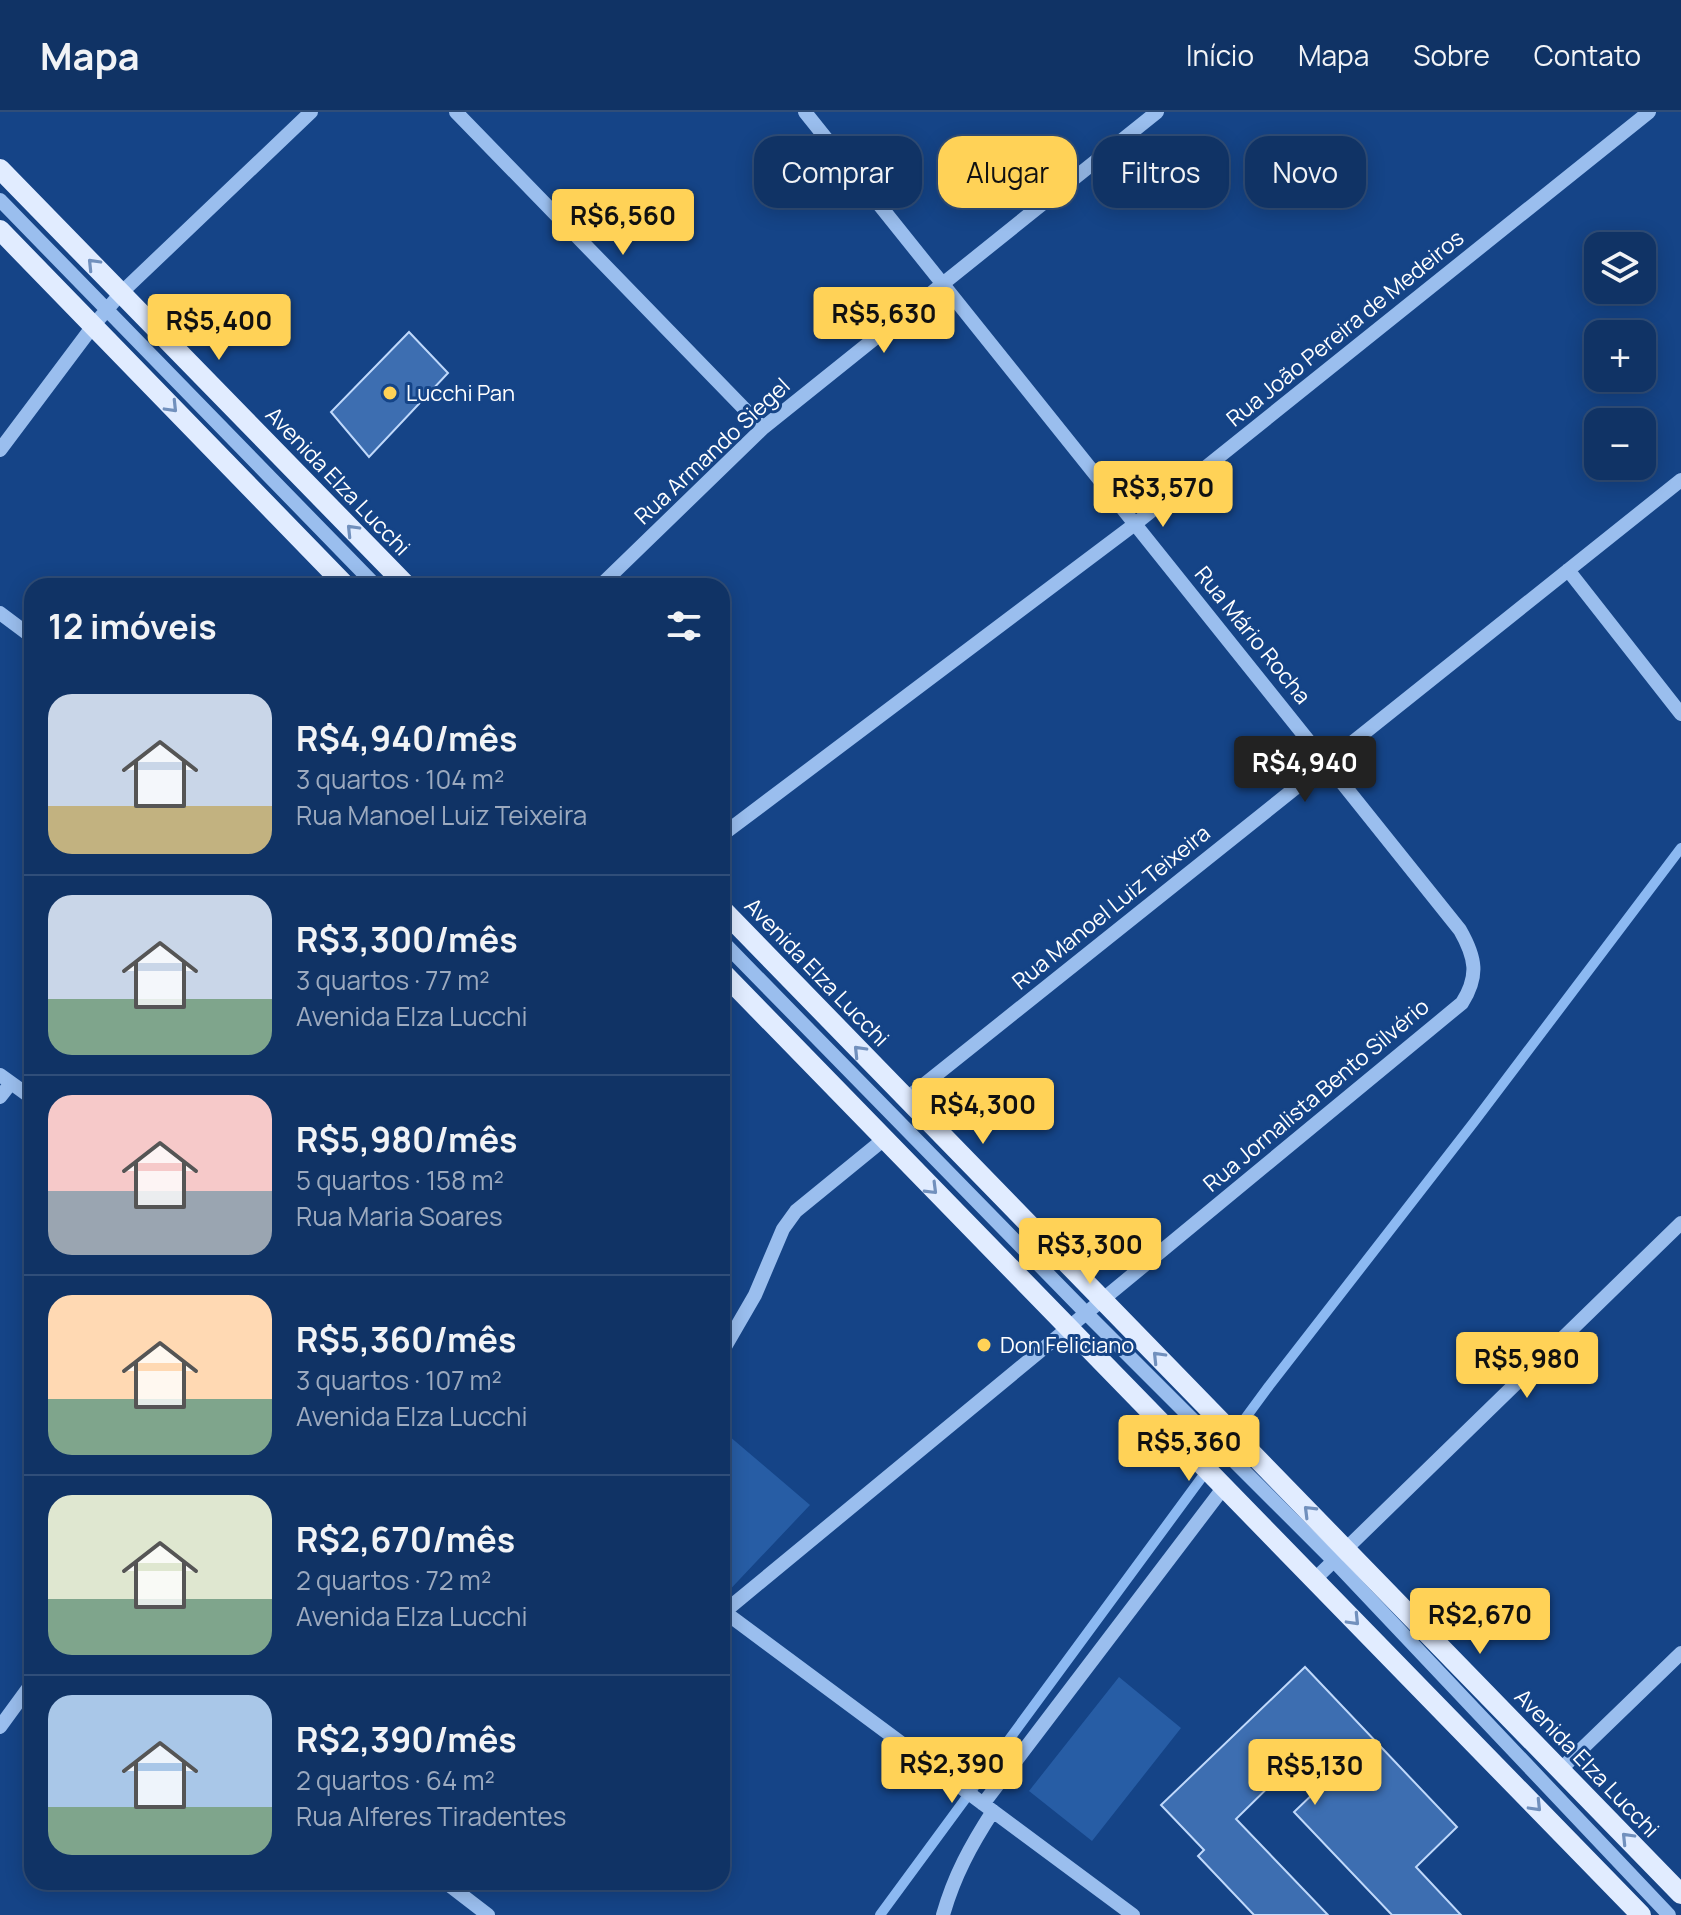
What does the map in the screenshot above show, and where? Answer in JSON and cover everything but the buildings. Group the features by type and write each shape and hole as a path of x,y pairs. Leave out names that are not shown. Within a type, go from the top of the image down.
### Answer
{"main road":[{"name":"Avenida Elza Lucchi","path":"0,169 399,578"},
{"path":"0,230 338,578"},
{"name":"Avenida Elza Lucchi","path":"730,917 906,1099 1095,1308 1681,1894"},
{"path":"730,980 1641,1915"}],"street":[{"path":"0,450 121,293 311,112"},
{"path":"456,112 763,428"},
{"name":"Rua Mário Rocha","path":"805,112 1460,930 1471,949 1474,967"},
{"name":"Rua Armando Siegel","path":"608,578 763,428 1157,112"},
{"name":"Rua João Pereira de Medeiros","path":"730,829 1135,524 1649,112"},
{"path":"0,200 368,578"},
{"name":"Rua Manoel Luiz Teixeira","path":"906,1099 1681,480"},
{"path":"1568,570 1681,714"},
{"path":"0,613 24,631"},
{"path":"730,949 1095,1308"},
{"name":"Rua Jornalista Bento Silvério","path":"730,1605 1070,1329 1462,1003 1473,985 1474,967"},
{"path":"0,1097 5,1079 24,1092"},
{"path":"730,1338 755,1295 783,1229 796,1211 883,1140"},
{"path":"1315,1579 1681,1223"},
{"path":"943,1915 951,1886 986,1805 1223,1486"},
{"path":"1340,1555 1669,1915"},
{"path":"730,1616 1133,1915"},
{"path":"1560,1770 1681,1653"},
{"path":"0,1727 24,1694"},
{"path":"455,1890 488,1915"}],"shaded area":[{"path":"730,1437 810,1505 730,1590"},
{"path":"1119,1677 1181,1728 1092,1841 1029,1791"}],"waterway":[{"path":"880,1915 1269,1386 1681,848"}],"place":[{"name":"Lucchi Pan","path":"390,393"},
{"name":"Don Feliciano","path":"984,1345"}]}
